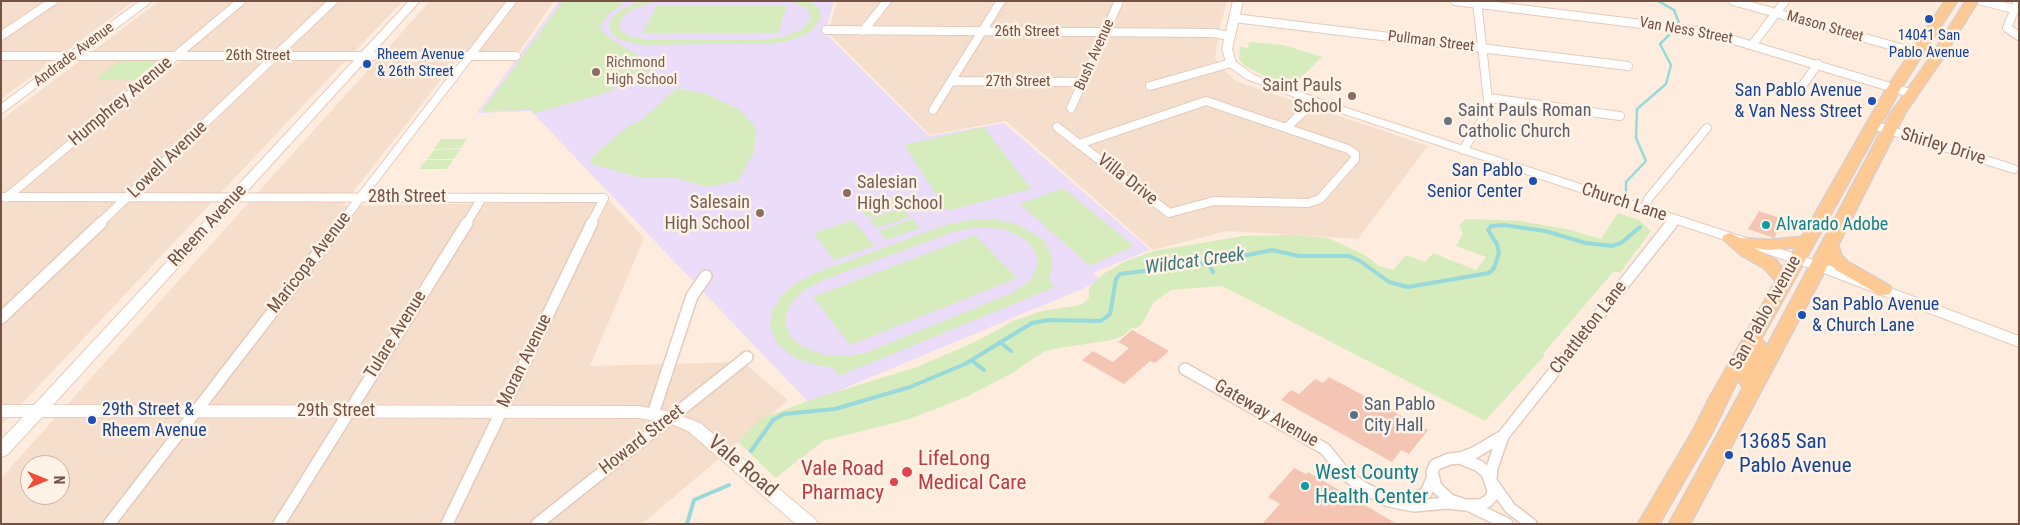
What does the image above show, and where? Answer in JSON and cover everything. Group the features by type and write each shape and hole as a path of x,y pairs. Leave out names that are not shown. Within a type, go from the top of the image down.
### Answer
{"main road":[{"name":"San Pablo Avenue","path":"1648,524 1703,430 1719,397 1784,280 1894,88 1951,1"},
{"name":"San Pablo Avenue","path":"1679,524 1830,245 1844,214 1889,130 1910,93 1936,59 1972,1"},
{"path":"1915,57 1915,66 1910,74 1920,79"},
{"path":"1841,180 1846,185 1837,205 1844,214"},
{"path":"1736,240 1769,245 1807,241"},
{"path":"1736,240 1746,251 1770,264 1784,280"},
{"path":"1830,245 1834,257 1842,266 1884,290"},
{"path":"1751,340 1757,345 1756,356 1747,375 1748,381 1753,387"}],"street":[{"path":"1,36 53,1"},
{"name":"Andrade Avenue","path":"1,109 146,1"},
{"name":"Humphrey Avenue","path":"3,199 241,1"},
{"name":"Lowell Avenue","path":"1,318 333,1"},
{"name":"Rheem Avenue","path":"1,451 416,1"},
{"name":"Maricopa Avenue","path":"109,524 512,1"},
{"path":"863,31 886,1"},
{"path":"933,110 953,81 1001,1"},
{"name":"Bush Avenue","path":"1071,108 1119,1"},
{"path":"1150,86 1230,63 1227,49 1238,1"},
{"name":"Van Ness Street","path":"1455,1 1684,28 1752,44 1910,93"},
{"name":"Mason Street","path":"1733,1 1915,57"},
{"path":"1752,44 1785,1"},
{"path":"1982,1 2016,6"},
{"path":"1991,1 2016,6"},
{"path":"1462,150 1489,109 1490,98 1477,3"},
{"path":"2016,6 2007,28 2019,36"},
{"name":"Pullman Street","path":"1234,18 1628,66"},
{"name":"26th Street","path":"826,30 1213,33 1229,36"},
{"name":"26th Street","path":"1,56 516,56"},
{"name":"Church Lane","path":"1230,63 1250,77 1314,100 1818,266 2019,342"},
{"path":"1799,90 1818,64"},
{"name":"27th Street","path":"953,81 1083,82"},
{"path":"1490,98 1620,116"},
{"path":"1287,127 1314,100"},
{"name":"Villa Drive","path":"1206,101 1348,149 1355,154 1355,160 1320,199 1308,203 1214,200 1169,213 1079,144 1206,101"},
{"name":"Shirley Drive","path":"1873,125 2014,169"},
{"path":"1056,127 1079,144"},
{"path":"1644,210 1648,199 1707,128"},
{"name":"28th Street","path":"3,199 128,197 604,198"},
{"name":"Tulare Avenue","path":"279,524 482,198"},
{"name":"Moran Avenue","path":"447,524 604,198"},
{"name":"Chattleton Lane","path":"1492,481 1492,468 1503,436 1674,220"},
{"path":"653,414 692,296 706,276"},
{"name":"Howard Street","path":"537,524 747,357"},
{"name":"Gateway Avenue","path":"1185,369 1325,449 1345,474 1362,487 1389,501 1414,506 1446,503 1467,505 1507,524"},
{"name":"29th Street","path":"1,411 628,412 671,418"},
{"name":"Vale Road","path":"671,418 694,427 809,524"},
{"name":"Chattleton Lane","path":"1460,458 1474,453 1503,436"},
{"path":"1389,501 1417,497 1426,493 1430,487 1435,465 1449,459 1460,458 1479,466 1492,481 1510,508 1531,524"},
{"path":"1432,478 1442,494 1467,505 1480,505 1488,501 1492,496 1492,481"}],"shaded area":[{"path":"1,1 134,1 66,51 1,51"},
{"path":"159,1 403,1 355,51 93,51"},
{"path":"430,1 554,1 519,52 462,53 342,206 610,201 644,238 590,366 743,362 788,400 642,524 1,524 1,478 20,457 20,505 70,505 70,455 22,455"},
{"name":"Salesian High School","path":"559,1 834,1 825,33 929,136 1004,123 1150,250 1093,273 1101,281 809,403 531,111 477,113"},
{"path":"837,1 1227,1 1219,31 1215,58 1226,72 1238,82 1428,146 1358,239 1227,231 1153,250 1006,121 930,135 828,33"},
{"path":"1,60 54,60 1,99"},
{"path":"81,60 120,60 96,80 159,80 182,60 346,60 1,426 1,120"}],"green space":[{"path":"563,1 620,1 624,4 609,13 599,28 611,39 655,66 654,69 613,86 615,90 533,114 532,110 482,111"},
{"path":"639,1 657,1 631,10 621,19 619,26 622,31 630,36 647,40 759,40 783,37 802,29 811,19 808,9 791,1 809,1 813,3 820,10 821,19 810,32 795,39 777,43 643,45 621,40 612,34 609,27 611,19 618,12"},
{"path":"657,6 787,6 778,33 642,33"},
{"path":"1249,42 1283,45 1322,57 1295,83 1290,84 1264,76 1245,66 1239,59 1240,47 1248,48"},
{"path":"120,60 159,60 135,80 95,80"},
{"path":"677,88 706,94 738,109 756,128 754,152 738,181 707,187 676,178 642,178 591,164 590,159 627,127 642,120"},
{"path":"984,127 1031,189 947,211 904,145"},
{"path":"441,139 467,139 461,148 434,149"},
{"path":"460,149 454,159 427,159 434,150"},
{"path":"426,160 453,160 447,169 419,169"},
{"path":"1063,188 1134,246 1090,266 1020,204"},
{"path":"893,197 900,205 867,217 860,208"},
{"path":"902,208 910,217 876,228 869,219"},
{"path":"1618,213 1639,220 1651,231 1620,273 1614,271 1543,354 1545,355 1485,421 1222,286 1171,290 1154,302 1141,325 1135,329 1133,327 1123,336 1112,340 1043,352 1009,375 966,397 909,419 823,441 776,478 738,442 760,419 816,398 917,367 977,341 1013,321 1042,311 1081,305 1089,298 1089,288 1103,274 1126,261 1154,251 1243,236 1292,235 1328,238 1365,255 1379,266 1393,270 1406,255 1425,262 1433,253 1476,270 1486,257 1456,246 1463,233 1459,225 1466,219 1521,221 1570,230 1601,239"},
{"path":"912,219 920,228 886,240 879,231"},
{"path":"976,219 998,220 1017,224 1041,238 1046,244 1052,257 1051,272 1048,279 1055,287 839,376 833,367 820,366 798,359 789,354 776,342 770,326 772,311 781,296 796,283 815,273 946,225","holes":["977,227 1003,229 1018,235 1029,243 1036,253 1038,264 1031,280 1012,293 865,353 845,356 825,355 801,346 790,336 786,324 787,311 794,299 806,289 821,281 953,232"]},
{"path":"853,220 874,246 834,260 814,233"},
{"path":"975,235 1017,278 850,345 813,297"}],"building":[{"name":"Alvarado Adobe","path":"1759,211 1785,220 1774,238 1748,229"},
{"path":"1132,330 1169,351 1155,363 1150,361 1124,384 1082,360 1093,351 1113,362 1129,348 1118,342"},
{"name":"San Pablo City Hall","path":"1329,377 1428,430 1409,454 1401,450 1392,462 1281,400 1291,390 1299,394 1315,379 1323,383"},
{"name":"West County Health Center","path":"1294,468 1306,474 1308,472 1397,524 1262,524 1280,504 1268,497"}],"waterway":[{"name":"Wildcat Creek","path":"1658,1 1674,10 1679,23"},
{"name":"Wildcat Creek","path":"1626,191 1626,182 1646,161 1636,138 1637,109 1666,84 1671,65 1660,44 1674,30"},
{"name":"Wildcat Creek","path":"1208,263 1272,250 1299,256 1349,256 1360,261 1389,282 1408,287 1489,273 1494,268 1499,253 1497,244 1488,230 1491,226 1504,225 1545,231 1586,243 1612,246 1621,243 1640,227"},
{"name":"Wildcat Creek","path":"1000,342 1032,323 1049,320 1101,321 1110,314 1116,279 1120,274 1208,263"},
{"path":"1208,263 1213,272"},
{"name":"Wildcat Creek","path":"971,360 1000,342"},
{"path":"1000,342 1011,351"},
{"name":"Wildcat Creek","path":"751,451 773,420 784,414 835,409 910,387 971,360"},
{"path":"971,360 984,370"},
{"name":"Wildcat Creek","path":"687,524 694,500 729,485"}],"place":[{"name":"14041 San Pablo Avenue","path":"1929,19"},
{"name":"Rheem Avenue & 26th Street","path":"367,64"},
{"name":"Richmond High School","path":"596,72"},
{"name":"Saint Pauls School","path":"1352,96"},
{"name":"San Pablo Avenue & Van Ness Street","path":"1872,101"},
{"name":"Saint Pauls Roman Catholic Church","path":"1448,121"},
{"name":"San Pablo Senior Center","path":"1533,181"},
{"name":"Salesian High School","path":"847,193"},
{"name":"Salesain High School","path":"760,213"},
{"name":"Alvarado Adobe","path":"1766,225"},
{"name":"San Pablo Avenue & Church Lane","path":"1802,315"},
{"name":"San Pablo City Hall","path":"1354,415"},
{"name":"29th Street & Rheem Avenue","path":"92,420"},
{"name":"13685 San Pablo Avenue","path":"1729,455"},
{"name":"LifeLong Medical Care","path":"907,472"},
{"name":"Vale Road Pharmacy","path":"894,482"},
{"name":"West County Health Center","path":"1305,486"}]}
